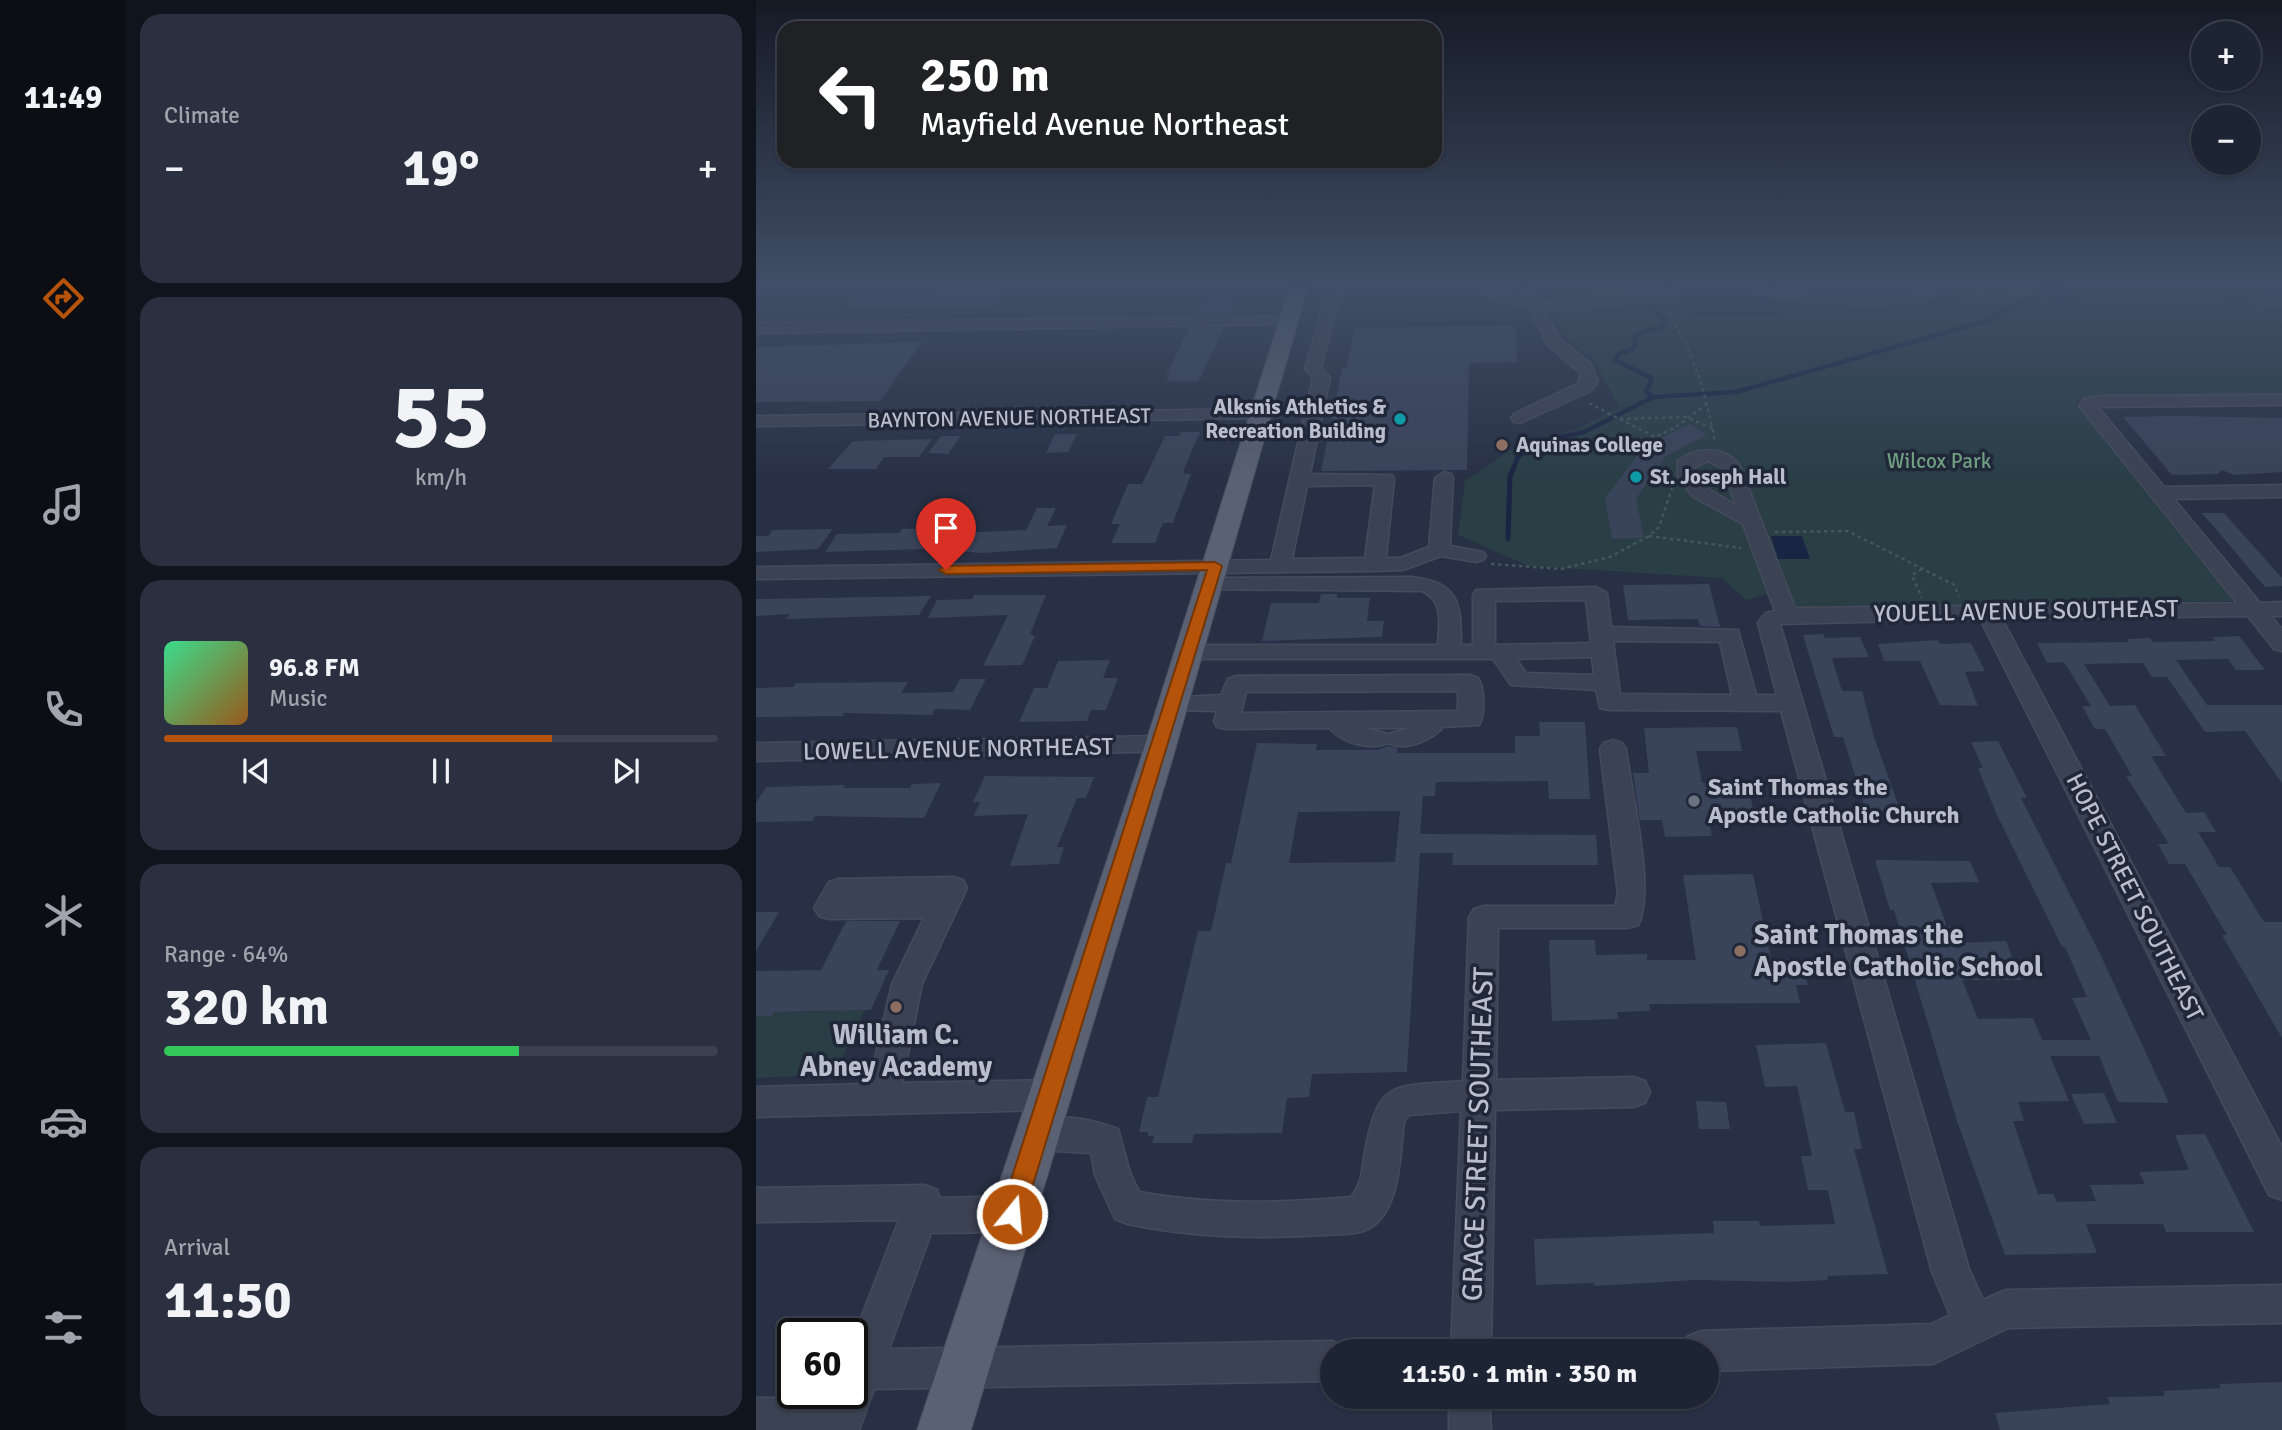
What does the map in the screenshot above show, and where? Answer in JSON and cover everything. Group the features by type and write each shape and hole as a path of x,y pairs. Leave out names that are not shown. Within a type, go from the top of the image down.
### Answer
{"main road":[{"path":"944,1430 1161,746 1280,350"}],"street":[{"path":"1280,565 1321,377 1313,369 1319,350"},
{"path":"1520,418 1571,395 1590,383 1589,372 1579,359 1565,350"},
{"path":"2282,400 2089,403 2089,410 2282,644"},
{"name":"BAYNTON AVENUE NORTHEAST","path":"756,421 1261,414"},
{"path":"1752,526 1693,488 1686,476 1685,465 1697,457 1716,457 1731,466 1752,526 1764,551 1789,702 1951,1272 1973,1323"},
{"path":"1439,550 1444,478"},
{"path":"1299,480 1385,479 1375,565"},
{"path":"2158,492 2282,491"},
{"path":"1212,575 1280,565 1407,564 1439,550 1481,560"},
{"path":"756,573 1212,575 1411,583 1433,587 1443,592 1448,602 1449,652"},
{"path":"1607,683 1519,680 1493,652 1484,594 1596,593 1607,683 1609,702 1789,702"},
{"name":"YOUELL AVENUE SOUTHEAST","path":"1733,649 1777,627 1987,611 2282,608"},
{"name":"HOPE STREET SOUTHEAST","path":"1987,611 2282,1183"},
{"path":"1189,652 1493,652 1602,642 1730,635 1746,702"},
{"path":"1173,704 1231,702 1470,682 1470,719 1335,720 1231,702"},
{"path":"1335,720 1351,734 1388,739 1425,732 1436,720"},
{"name":"LOWELL AVENUE NORTHEAST","path":"756,752 1161,746"},
{"name":"GRACE STREET SOUTHEAST","path":"1471,1339 1484,917 1628,917 1632,893 1613,749"},
{"path":"882,1099 907,984 944,907"},
{"path":"756,1102 882,1099 1044,1114 1076,1134 1106,1140 1113,1175 1128,1207 1166,1216 1320,1218 1360,1214 1376,1193 1388,1117 1400,1101 1478,1095 1633,1091"},
{"path":"756,1205 925,1202 868,1351"},
{"path":"919,1216 1012,1214"},
{"path":"1719,1350 1933,1344 2006,1309 2282,1304"},
{"path":"868,1369 1320,1361"},
{"path":"779,1422 843,1418 846,1409"},
{"path":"1469,1409 1470,1430"}],"path":[{"path":"1689,350 1708,403 1714,429 1716,457"},
{"path":"1571,395 1655,437 1676,427 1708,403"},
{"path":"1619,419 1686,417 1714,429"},
{"path":"1481,560 1561,569 1609,557 1649,536 1659,527 1678,471 1685,465"},
{"path":"1752,526 1848,531 1954,585 1960,596"},
{"path":"1649,536 1764,551"},
{"path":"1922,569 1912,575 1922,596"}],"green space":[{"name":"Wilcox Park","path":"1581,350 2282,350 2282,396 2081,398 2076,402 2234,601 1789,607 1783,589 1746,600 1722,578 1529,566 1458,535 1465,481 1521,443 1578,429 1619,407 1594,360"},
{"path":"865,1010 835,1074 756,1078 756,1016 771,1016 774,1012"}],"water":[{"path":"1771,536 1802,536 1810,559 1778,559"}],"building":[{"path":"756,350 916,350 880,401 756,402"},
{"path":"1178,350 1214,350 1198,382 1166,381 1170,375 1166,375"},
{"name":"Alksnis Athletics & Recreation Building","path":"1350,350 1516,350 1517,362 1469,363 1467,470 1321,471 1342,368 1346,368"},
{"path":"2123,417 2282,418 2282,472 2234,475 2222,470 2218,474 2172,475"},
{"name":"St. Joseph Hall","path":"1690,424 1707,435 1666,456 1636,499 1644,538 1612,539 1605,498 1645,445"},
{"path":"1181,432 1200,432 1184,469 1184,474 1191,474 1173,523 1163,523 1155,543 1111,543 1120,524 1111,524 1128,484 1142,484 1165,436 1179,436"},
{"path":"1055,434 1077,434 1068,452 1046,453"},
{"path":"941,436 961,436 948,454 928,453"},
{"path":"932,439 919,457 884,457 876,469 828,469 853,441"},
{"path":"1037,508 1056,508 1047,526 1067,525 1057,548 982,553 925,549 825,552 837,534 899,533 902,529 962,527 958,533 1026,530"},
{"path":"2202,513 2224,513 2282,578 2282,586 2265,587"},
{"path":"833,529 818,549 756,552 756,536 768,536 773,530"},
{"path":"1709,584 1720,627 1700,626 1698,619 1628,620 1623,585"},
{"path":"1321,594 1337,594 1337,598 1370,598 1367,621 1384,621 1382,637 1262,641 1271,603 1319,603"},
{"path":"974,595 1046,595 1030,634 1035,636 1022,665 983,666 1008,615 928,618 937,600 972,599"},
{"path":"931,596 919,615 786,619 790,614 756,616 756,599"},
{"path":"1823,634 1825,638 1860,637 1869,657 1832,658 1842,691 1862,691 1874,737 1903,818 1868,818 1843,737 1834,737 1803,635"},
{"path":"2239,636 2265,670 2236,670 2228,659 2176,660 2207,705 2282,705 2282,783 2245,731 2205,732 2167,677 2152,677 2143,663 2084,664 2110,706 2135,705 2166,756 2151,756 2186,813 2204,812 2216,832 2198,832 2219,867 2230,867 2264,922 2282,922 2282,1038 2222,935 2227,935 2185,864 2169,864 2158,844 2169,844 2126,776 2132,776 2105,729 2095,729 2082,706 2091,706 2064,662 2047,663 2037,643 2129,642 2127,639 2150,638 2153,642 2215,641 2212,637"},
{"path":"1938,640 1940,644 1971,643 1985,671 1965,672 1978,706 1940,705 1920,661 1884,661 1878,644"},
{"path":"1110,660 1103,678 1118,678 1106,710 1091,710 1087,721 1019,722 1034,688 1047,688 1058,661"},
{"path":"960,679 986,679 970,710 935,709 932,715 844,713 843,716 756,717 756,688 793,687 796,683 908,682 901,693 953,692"},
{"path":"1539,722 1585,722 1590,799 1549,799 1548,781 1436,782 1435,796 1423,796 1420,834 1596,835 1598,865 1452,865 1453,853 1420,853 1407,1072 1312,1074 1309,1097 1287,1098 1282,1133 1194,1134 1192,1143 1152,1143 1154,1136 1148,1136 1148,1132 1139,1132 1147,1097 1158,1097 1198,931 1211,931 1226,863 1231,863 1257,743 1317,744 1316,750 1378,750 1388,746 1397,748 1397,753 1515,753 1515,736 1540,736","holes":["1400,811 1395,862 1289,863 1298,812"]},
{"name":"Saint Thomas the Apostle Catholic Church","path":"1737,727 1742,751 1696,751 1702,783 1747,782 1756,822 1709,822 1712,836 1665,837 1662,820 1640,820 1633,773 1649,773 1644,728"},
{"path":"1998,741 2027,798 2021,798 2102,958 2169,1103 2118,1102 2099,1056 2050,1056 2069,1101 2018,1102 2024,1121 2013,1121 2038,1194 2053,1194 2057,1202 2096,1201 2090,1185 2145,1184 2139,1172 2189,1170 2175,1135 2205,1134 2254,1232 2166,1232 2163,1224 2086,1224 2097,1253 2005,1255 1957,1121 1894,910 1890,910 1875,860 1970,861 1979,882 1931,883 1947,926 1950,926 1956,943 2006,941 2021,980 1962,980 1978,1019 2033,1018 2042,1040 2091,1040 2072,998 2087,997 2065,947 2062,947 1996,813 1978,768 1983,768 1971,742"},
{"path":"985,776 1094,777 1086,798 1077,798 1057,847 1064,847 1059,864 1010,866 1028,814 974,816 980,802 973,802"},
{"path":"941,783 924,818 815,816 813,821 756,822 756,803 766,787 845,785 843,788 910,788 912,784"},
{"path":"1753,874 1771,959 1801,959 1808,985 1796,985 1800,1003 1649,1004 1650,1011 1617,1012 1618,1019 1552,1021 1549,940 1595,940 1596,955 1647,954 1647,960 1696,960 1683,875"},
{"path":"756,912 779,912 756,951"},
{"path":"846,921 900,921 877,970 889,970 871,1010 774,1012 772,1016 756,1016 756,971 821,970"},
{"path":"1826,1043 1845,1112 1854,1112 1862,1149 1854,1149 1888,1274 1827,1276 1828,1280 1786,1282 1696,1280 1594,1286 1594,1283 1536,1285 1534,1239 1714,1233 1713,1221 1759,1221 1760,1226 1835,1224 1828,1190 1808,1190 1801,1156 1812,1156 1797,1086 1765,1087 1756,1045"},
{"path":"2104,1093 2117,1123 2084,1124 2071,1094"},
{"path":"1696,1101 1726,1102 1730,1129 1699,1129"},
{"path":"2282,1382 2282,1430 2000,1430 1995,1413 2110,1404 2107,1397 2165,1396 2163,1391 2221,1388 2219,1384"}],"waterway":[{"path":"1631,350 1620,353 1615,360 1652,378 1646,392 1653,397"},
{"path":"1653,397 1736,392 1885,350"},
{"path":"1513,469 1518,457 1536,442 1584,432 1653,397"},
{"path":"1508,539 1510,476 1514,467"}],"place":[{"name":"Alksnis Athletics & Recreation Building","path":"1400,419"},
{"name":"Aquinas College","path":"1502,445"},
{"name":"St. Joseph Hall","path":"1636,477"},
{"name":"Saint Thomas the Apostle Catholic Church","path":"1694,801"},
{"name":"Saint Thomas the Apostle Catholic School","path":"1740,951"},
{"name":"William C. Abney Academy","path":"896,1007"}],"route":[{"path":"946,570 1215,566 1012,1214"}]}
